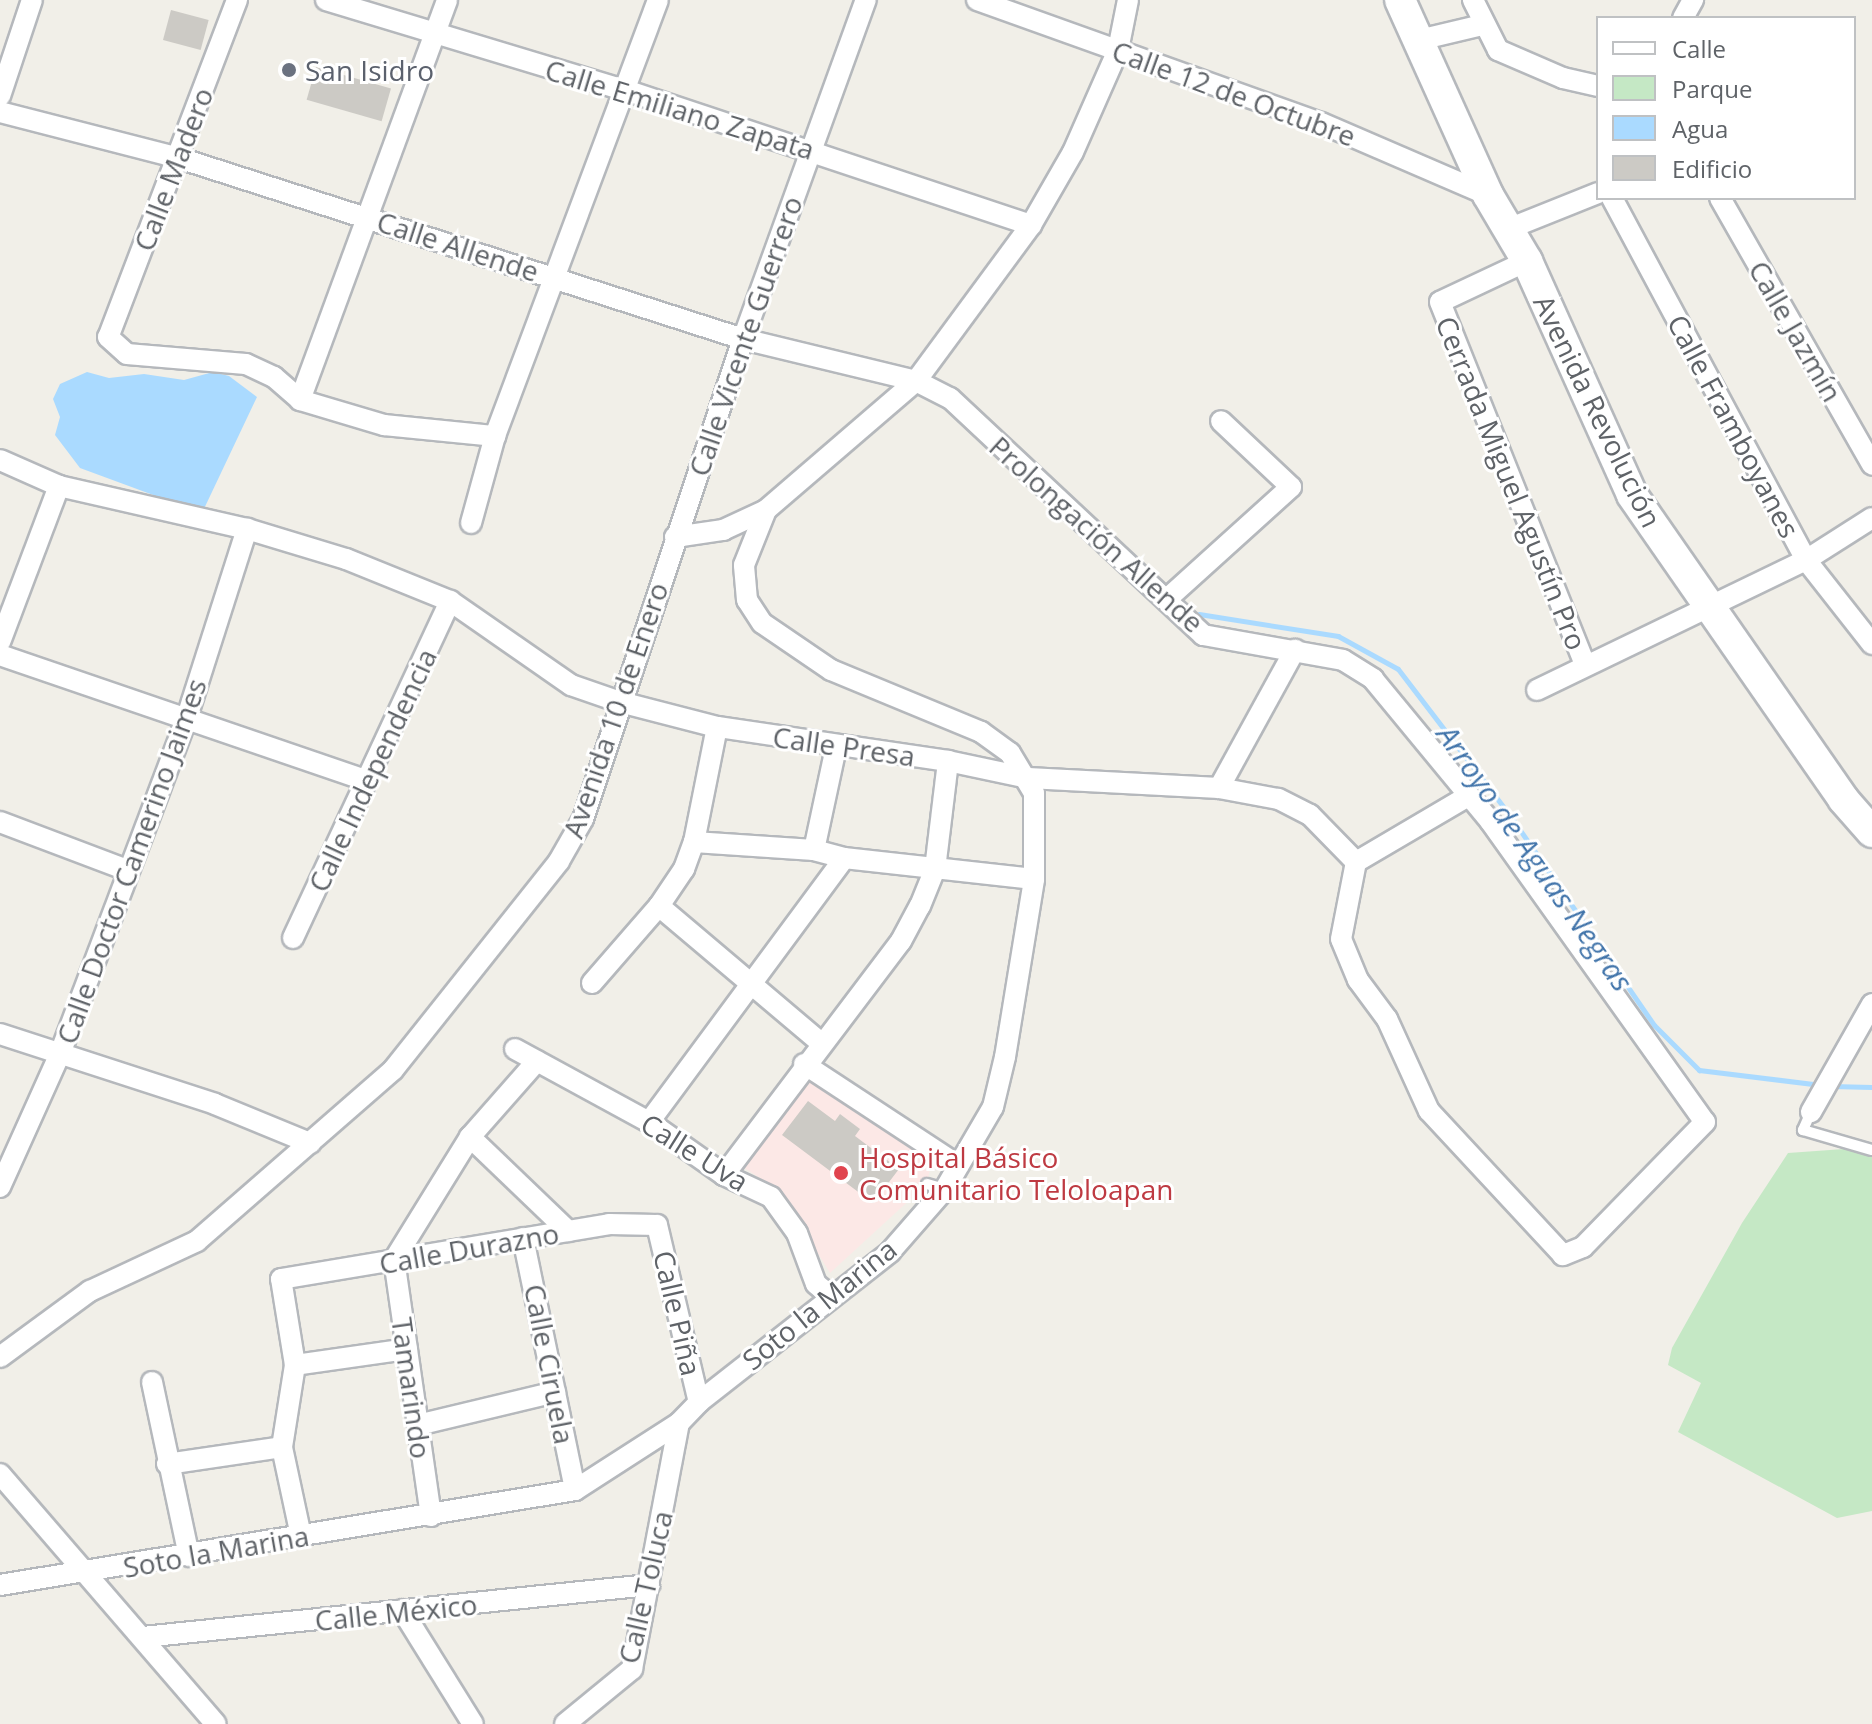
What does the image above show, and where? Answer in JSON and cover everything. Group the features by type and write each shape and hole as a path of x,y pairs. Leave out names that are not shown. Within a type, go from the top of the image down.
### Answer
{"street":[{"path":"0,96 32,0"},
{"name":"Calle Madero","path":"237,0 108,337 127,354 246,364 274,377 300,400"},
{"name":"Calle Emiliano Zapata","path":"326,0 625,90 1031,225"},
{"path":"447,0 300,400 384,425 495,436"},
{"path":"471,523 495,436 557,279 658,0"},
{"name":"Calle Vicente Guerrero","path":"675,537 866,0"},
{"name":"Calle 12 de Octubre","path":"977,0 1321,123 1488,195"},
{"path":"675,537 723,530 766,510 916,381 1031,225 1073,152 1118,50 1128,0"},
{"name":"Avenida Revolución","path":"1400,0 1488,195 1527,261 1632,495 1843,799 1872,832"},
{"path":"1473,0 1482,25 1498,50 1563,78 1596,86"},
{"path":"1419,40 1482,25"},
{"name":"Calle Allende","path":"0,112 179,158 743,339 916,381"},
{"path":"1508,229 1596,194"},
{"name":"Calle Framboyanes","path":"1613,200 1806,560 1872,644"},
{"name":"Calle Jazmín","path":"1721,200 1872,465"},
{"name":"Cerrada Miguel Agustín Pro","path":"1527,261 1440,302 1585,665"},
{"name":"Prolongación Allende","path":"916,381 950,398 1203,635 1343,660 1373,679 1468,796 1705,1122 1583,1247 1563,1255 1429,1111 1387,1019 1358,980 1341,939 1356,862"},
{"path":"1167,599 1291,487 1221,421"},
{"name":"Calle Presa","path":"0,460 59,486 247,529 346,559 450,601 571,685 620,702 717,727 836,747 948,761 1028,778 1219,788 1278,799 1310,815 1356,862"},
{"path":"0,642 59,486"},
{"path":"766,510 744,565 747,600 762,623 831,670 981,732 1010,753 1028,778"},
{"path":"1537,690 1707,605 1806,560 1872,518"},
{"name":"Calle Doctor Camerino Jaimes","path":"0,1187 61,1051 186,720 247,529"},
{"name":"Avenida 10 de Enero","path":"0,1357 90,1291 197,1241 393,1070 559,861 583,819 675,537"},
{"name":"Calle Independencia","path":"293,938 450,601"},
{"path":"1219,788 1295,650"},
{"path":"0,655 365,780"},
{"path":"592,983 659,906 694,842 717,727"},
{"path":"814,850 836,747"},
{"path":"724,1175 804,1064 901,941 935,869 948,761"},
{"name":"Soto la Marina","path":"0,1585 575,1490 679,1423 699,1402 890,1252 936,1186 958,1165 993,1107 1034,879 1037,835 1028,778"},
{"path":"1356,862 1468,796"},
{"path":"0,822 127,870"},
{"path":"694,842 814,850 844,858 1034,879"},
{"path":"649,1122 844,858"},
{"path":"659,906 821,1043"},
{"path":"1811,1112 1872,1004"},
{"path":"0,1034 61,1051 310,1143"},
{"name":"Calle Uva","path":"515,1049 649,1122 724,1175 771,1197 797,1233 816,1284 831,1296"},
{"path":"394,1260 470,1137 537,1061"},
{"path":"804,1064 958,1165"},
{"path":"470,1137 568,1231"},
{"name":"Calle Durazno","path":"295,1365 281,1279 609,1224 657,1225"},
{"name":"Calle Piña","path":"657,1225 699,1402"},
{"name":"Calle Ciruela","path":"523,1238 575,1490"},
{"name":"Tamarindo","path":"394,1260 431,1516"},
{"path":"301,1536 282,1447 295,1365 407,1349"},
{"path":"152,1382 189,1556"},
{"path":"418,1425 555,1392"},
{"name":"Calle Toluca","path":"573,1722 632,1669 679,1423"},
{"path":"167,1464 282,1447"},
{"path":"0,1474 216,1724"},
{"name":"Calle México","path":"143,1637 649,1585"},
{"path":"402,1610 473,1724"}],"lane":[{"path":"1811,1112 1803,1130 1872,1150"}],"shaded area":[{"name":"Hospital Básico Comunitario Teloloapan","path":"810,1069 933,1154 927,1184 830,1273 780,1191 735,1162"}],"green space":[{"path":"1872,1147 1872,1511 1837,1518 1678,1432 1701,1383 1668,1365 1672,1348 1742,1223 1788,1153"}],"water":[{"path":"87,372 109,378 144,374 184,380 213,372 229,376 257,397 202,513 80,468 55,435 60,417 53,399 60,384"}],"building":[{"path":"171,10 209,20 201,50 163,40"},
{"path":"316,67 391,88 382,121 307,100"},
{"path":"808,1101 835,1121 840,1114 860,1129 855,1136 899,1169 873,1203 782,1135"}],"waterway":[{"name":"Arroyo de Aguas Negras","path":"1199,614 1338,636 1398,669 1511,817 1654,1025 1699,1070 1821,1085"},
{"name":"Arroyo de Aguas Negras","path":"1831,1086 1872,1087"}],"place":[{"name":"San Isidro","path":"289,70"},
{"name":"Hospital Básico Comunitario Teloloapan","path":"841,1173"}]}
